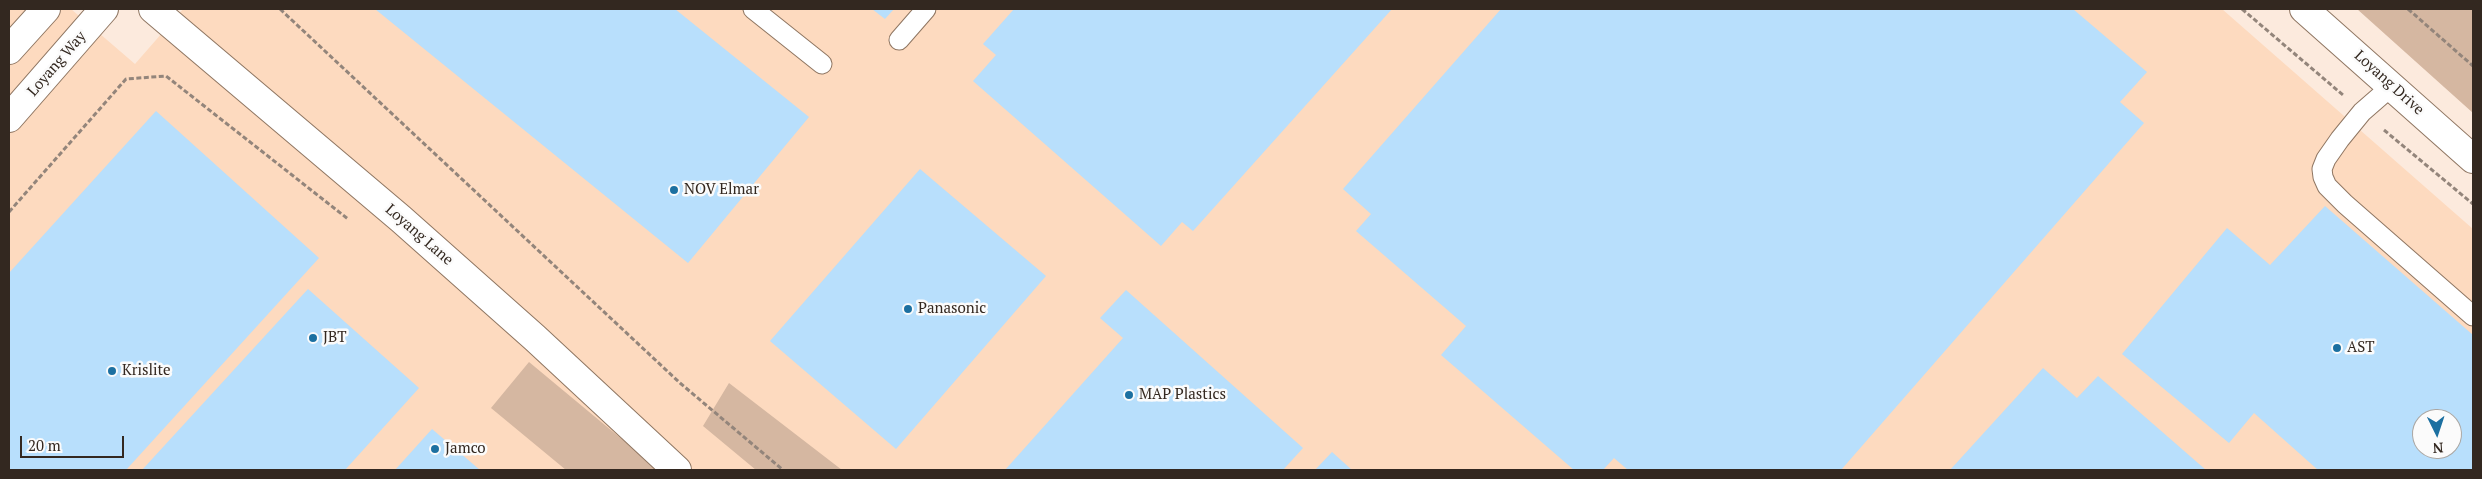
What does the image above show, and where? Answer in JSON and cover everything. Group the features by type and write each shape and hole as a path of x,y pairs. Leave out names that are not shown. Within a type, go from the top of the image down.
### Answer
{"street":[{"path":"9,50 46,9"},
{"name":"Loyang Way","path":"9,118 104,9"},
{"name":"Loyang Lane","path":"152,9 402,218 677,470"},
{"name":"Loyang Drive","path":"2304,9 2393,85 2473,159"}],"lane":[{"path":"753,9 822,64"},
{"path":"899,40 926,9"},
{"path":"2393,85 2362,112 2340,139 2326,159 2322,169 2322,177 2327,186 2345,204 2473,316"}],"path":[{"path":"280,9 680,383 783,470"},
{"path":"2408,9 2473,66"},
{"path":"9,212 126,79 166,76 349,220"}],"shaded area":[{"path":"9,9 71,9 135,64 183,9 2222,9 2473,229 2473,470 9,470"},
{"path":"2357,9 2473,9 2473,113"},
{"path":"529,362 659,470 566,470 491,408"},
{"path":"729,383 842,470 756,470 703,426"}],"building":[{"name":"NOV Elmar","path":"375,9 675,9 809,117 688,263"},
{"path":"872,9 894,9 885,19"},
{"path":"1014,9 1392,9 1193,231 1182,222 1161,246 973,81 996,55 983,44"},
{"path":"1501,9 2073,9 2147,72 2120,102 2144,123 1841,470 1628,470 1614,458 1603,470 1574,470 1441,355 1466,326 1356,231 1371,214 1343,189"},
{"name":"Krislite","path":"156,111 319,258 126,470 9,470 9,273"},
{"name":"Panasonic","path":"920,169 1046,276 896,449 770,341"},
{"name":"AST","path":"2325,206 2473,335 2473,470 2318,470 2254,413 2229,443 2122,354 2227,228 2270,265"},
{"name":"JBT","path":"308,289 419,388 345,470 142,470"},
{"name":"MAP Plastics","path":"1126,290 1303,448 1283,470 1005,470 1123,338 1100,318"},
{"path":"2043,368 2077,398 2098,376 2206,470 1950,470"},
{"name":"Jamco","path":"432,429 480,470 395,470"},
{"path":"1332,452 1352,470 1315,470"}],"place":[{"name":"NOV Elmar","path":"674,190"},
{"name":"Panasonic","path":"908,309"},
{"name":"JBT","path":"313,338"},
{"name":"AST","path":"2337,348"},
{"name":"Krislite","path":"112,371"},
{"name":"MAP Plastics","path":"1129,395"},
{"name":"Jamco","path":"435,449"}]}
